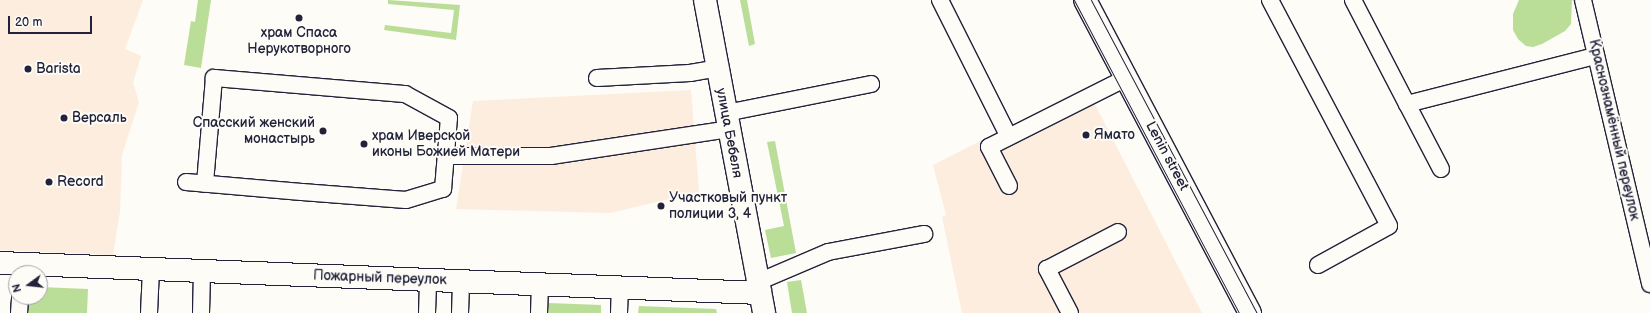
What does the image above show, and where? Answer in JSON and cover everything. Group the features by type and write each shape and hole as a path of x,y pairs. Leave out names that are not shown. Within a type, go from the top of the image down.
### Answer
{"street":[{"name":"улица Бебеля","path":"705,0 760,296"},
{"name":"Lenin street","path":"1085,0 1250,313"},
{"name":"Пожарный переулок","path":"48,269 151,269 540,284 760,296"}],"lane":[{"path":"940,0 1009,137"},
{"path":"1270,0 1389,226 1318,265"},
{"path":"1353,0 1442,169"},
{"name":"Краснознамённый переулок","path":"1583,0 1650,284"},
{"path":"1407,104 1596,56"},
{"path":"597,78 690,73 717,68"},
{"path":"186,182 205,184 406,200 443,189 449,118 405,94 214,78 205,184"},
{"path":"1009,186 989,146 1126,78"},
{"path":"446,156 551,156 727,121 871,84"},
{"path":"1070,313 1047,269 1118,232"},
{"path":"760,296 828,252 924,234"},
{"path":"144,311 151,269"},
{"path":"201,313 202,271"},
{"path":"427,313 428,280"},
{"path":"460,313 462,281"},
{"path":"539,313 540,284"},
{"path":"619,313 620,288"}],"shaded area":[{"name":"Версаль","path":"0,0 143,0 125,49 141,56 133,83 139,102 122,155 120,211 113,255 0,250"},
{"path":"1086,87 1202,313 962,313 942,217 946,215 933,165"},
{"path":"691,90 699,192 610,213 456,209 473,101"}],"green space":[{"path":"198,0 211,0 201,68 184,65 191,21 195,22"},
{"path":"388,0 460,5 456,40 384,30 385,25 451,33 454,10 388,4"},
{"path":"740,0 747,0 755,44 749,46"},
{"path":"1519,0 1572,0 1571,24 1565,31 1542,44 1533,47 1526,46 1518,39 1513,30 1513,14"},
{"path":"775,141 796,253 771,258 765,230 784,226 767,142"},
{"path":"801,280 807,313 792,313 787,282"},
{"path":"48,287 88,289 87,313 25,313 26,305 48,305"},
{"path":"548,303 601,305 601,313 548,313"},
{"path":"639,306 716,309 717,313 638,313"}],"tram line":[{"path":"1074,0 1239,313"},
{"path":"1091,0 1257,313"}],"place":[{"name":"xрам Спаса Нерукотворного","path":"299,18"},
{"name":"Barista","path":"28,69"},
{"name":"Версаль","path":"64,118"},
{"name":"Спасский женский монастырь","path":"323,131"},
{"name":"Ямато","path":"1086,135"},
{"name":"храм Иверской иконы Божией Матери","path":"364,144"},
{"name":"Record","path":"49,182"},
{"name":"Участковый пункт полиции 3, 4","path":"661,206"}]}
